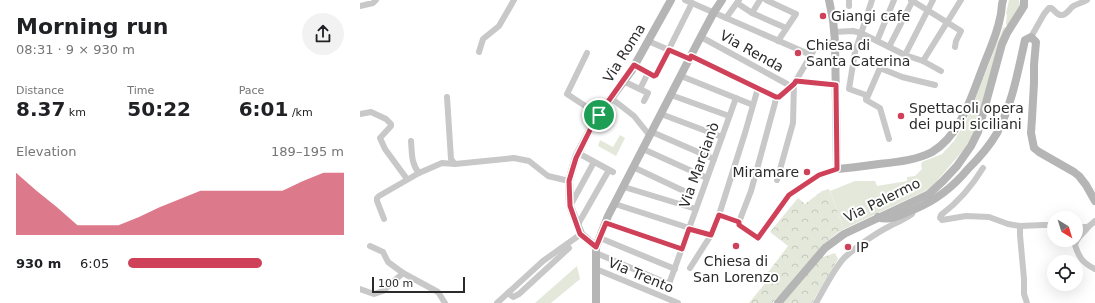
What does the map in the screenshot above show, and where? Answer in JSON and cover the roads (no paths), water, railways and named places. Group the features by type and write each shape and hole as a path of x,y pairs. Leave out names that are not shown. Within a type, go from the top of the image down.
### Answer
{"street":[{"path":"360,6 373,3 376,0"},
{"path":"479,52 483,39 498,26 514,0"},
{"name":"Via Roma","path":"580,234 570,206 569,181 578,153 595,120 634,65 671,0"},
{"path":"685,0 811,56"},
{"path":"596,303 596,250 606,223 690,57 722,0"},
{"path":"752,13 760,0"},
{"path":"766,0 796,14 778,41"},
{"path":"719,215 739,224 758,238 789,195 819,175 837,169 835,41 829,0"},
{"path":"866,100 866,95 848,89 855,52 872,0"},
{"path":"877,41 894,0"},
{"path":"889,47 912,0 961,31 955,47"},
{"path":"905,55 933,0"},
{"path":"923,61 960,0"},
{"name":"Via Palermo","path":"837,169 904,161 932,152 948,139 965,111 987,57 998,25 1003,0"},
{"name":"Via Palermo","path":"778,303 825,248 844,234 929,194 957,166 971,146 978,132 1002,44 1024,6 1024,0"},
{"path":"878,217 882,219 892,219 923,206 953,186 987,148 997,132 1008,108 1025,40 1032,37 1044,14 1049,8 1061,15 1065,14 1073,6 1087,0"},
{"path":"726,18 738,1 752,13 786,28"},
{"path":"634,65 654,76 656,75 692,3"},
{"path":"834,32 853,31 861,33 905,55 923,61 941,71"},
{"name":"Via Renda","path":"701,37 788,84 793,84"},
{"path":"1032,37 1036,42 1031,133 1034,148 1079,176 1095,201"},
{"path":"648,40 669,50 690,57 776,97 779,97 793,84 814,50 835,41"},
{"path":"587,53 567,94 599,115"},
{"path":"866,100 880,68 902,77 935,86"},
{"path":"640,89 648,73"},
{"path":"681,76 753,105"},
{"path":"623,81 648,93 644,101"},
{"path":"793,84 836,85"},
{"path":"777,180 793,123 793,84"},
{"path":"690,268 711,235 719,215 758,88"},
{"path":"671,95 729,116"},
{"path":"447,97 451,159 455,164"},
{"path":"739,224 752,191 776,97"},
{"path":"611,98 634,116 651,134 714,159"},
{"name":"Via Marcianò","path":"596,250 669,284 736,98"},
{"path":"866,100 880,108 889,139"},
{"path":"360,114 371,112 386,119 391,124 391,126 380,138 391,157 407,179"},
{"path":"661,114 722,137"},
{"path":"411,141 413,162 419,173"},
{"path":"643,149 707,178"},
{"path":"577,226 611,171 578,153"},
{"path":"384,219 377,198 379,196 407,179 442,163 455,164 514,158 529,161 548,176 569,181"},
{"path":"570,206 594,162"},
{"path":"633,167 686,192 682,204"},
{"path":"983,168 962,195 941,215 940,218 944,220 966,216 989,217 1008,224 1020,226 1047,225"},
{"path":"624,187 696,209"},
{"path":"615,204 711,235"},
{"path":"816,303 844,258 875,235 905,219 912,214 914,209"},
{"path":"1095,221 1077,239 1075,245 1082,261 1095,269"},
{"path":"606,223 682,249"},
{"path":"1020,226 1024,294 1027,303"},
{"path":"1083,227 1088,227"},
{"path":"497,303 543,261 580,234 596,250"},
{"path":"600,238 675,269"},
{"path":"370,246 383,252 388,262 403,273 438,292 445,303"},
{"path":"508,293 513,296 519,294 569,248"},
{"name":"Via Trento","path":"596,268 678,303"},
{"path":"360,289 374,294 384,291 403,273"}],"place":[{"name":"Giangi cafe","path":"823,16"},
{"name":"Chiesa di Santa Caterina","path":"798,53"},
{"name":"Spettacoli opera dei pupi siciliani","path":"901,116"},
{"name":"Miramare","path":"807,172"},
{"name":"Chiesa di San Lorenzo","path":"736,246"},
{"name":"IP","path":"848,247"}]}
